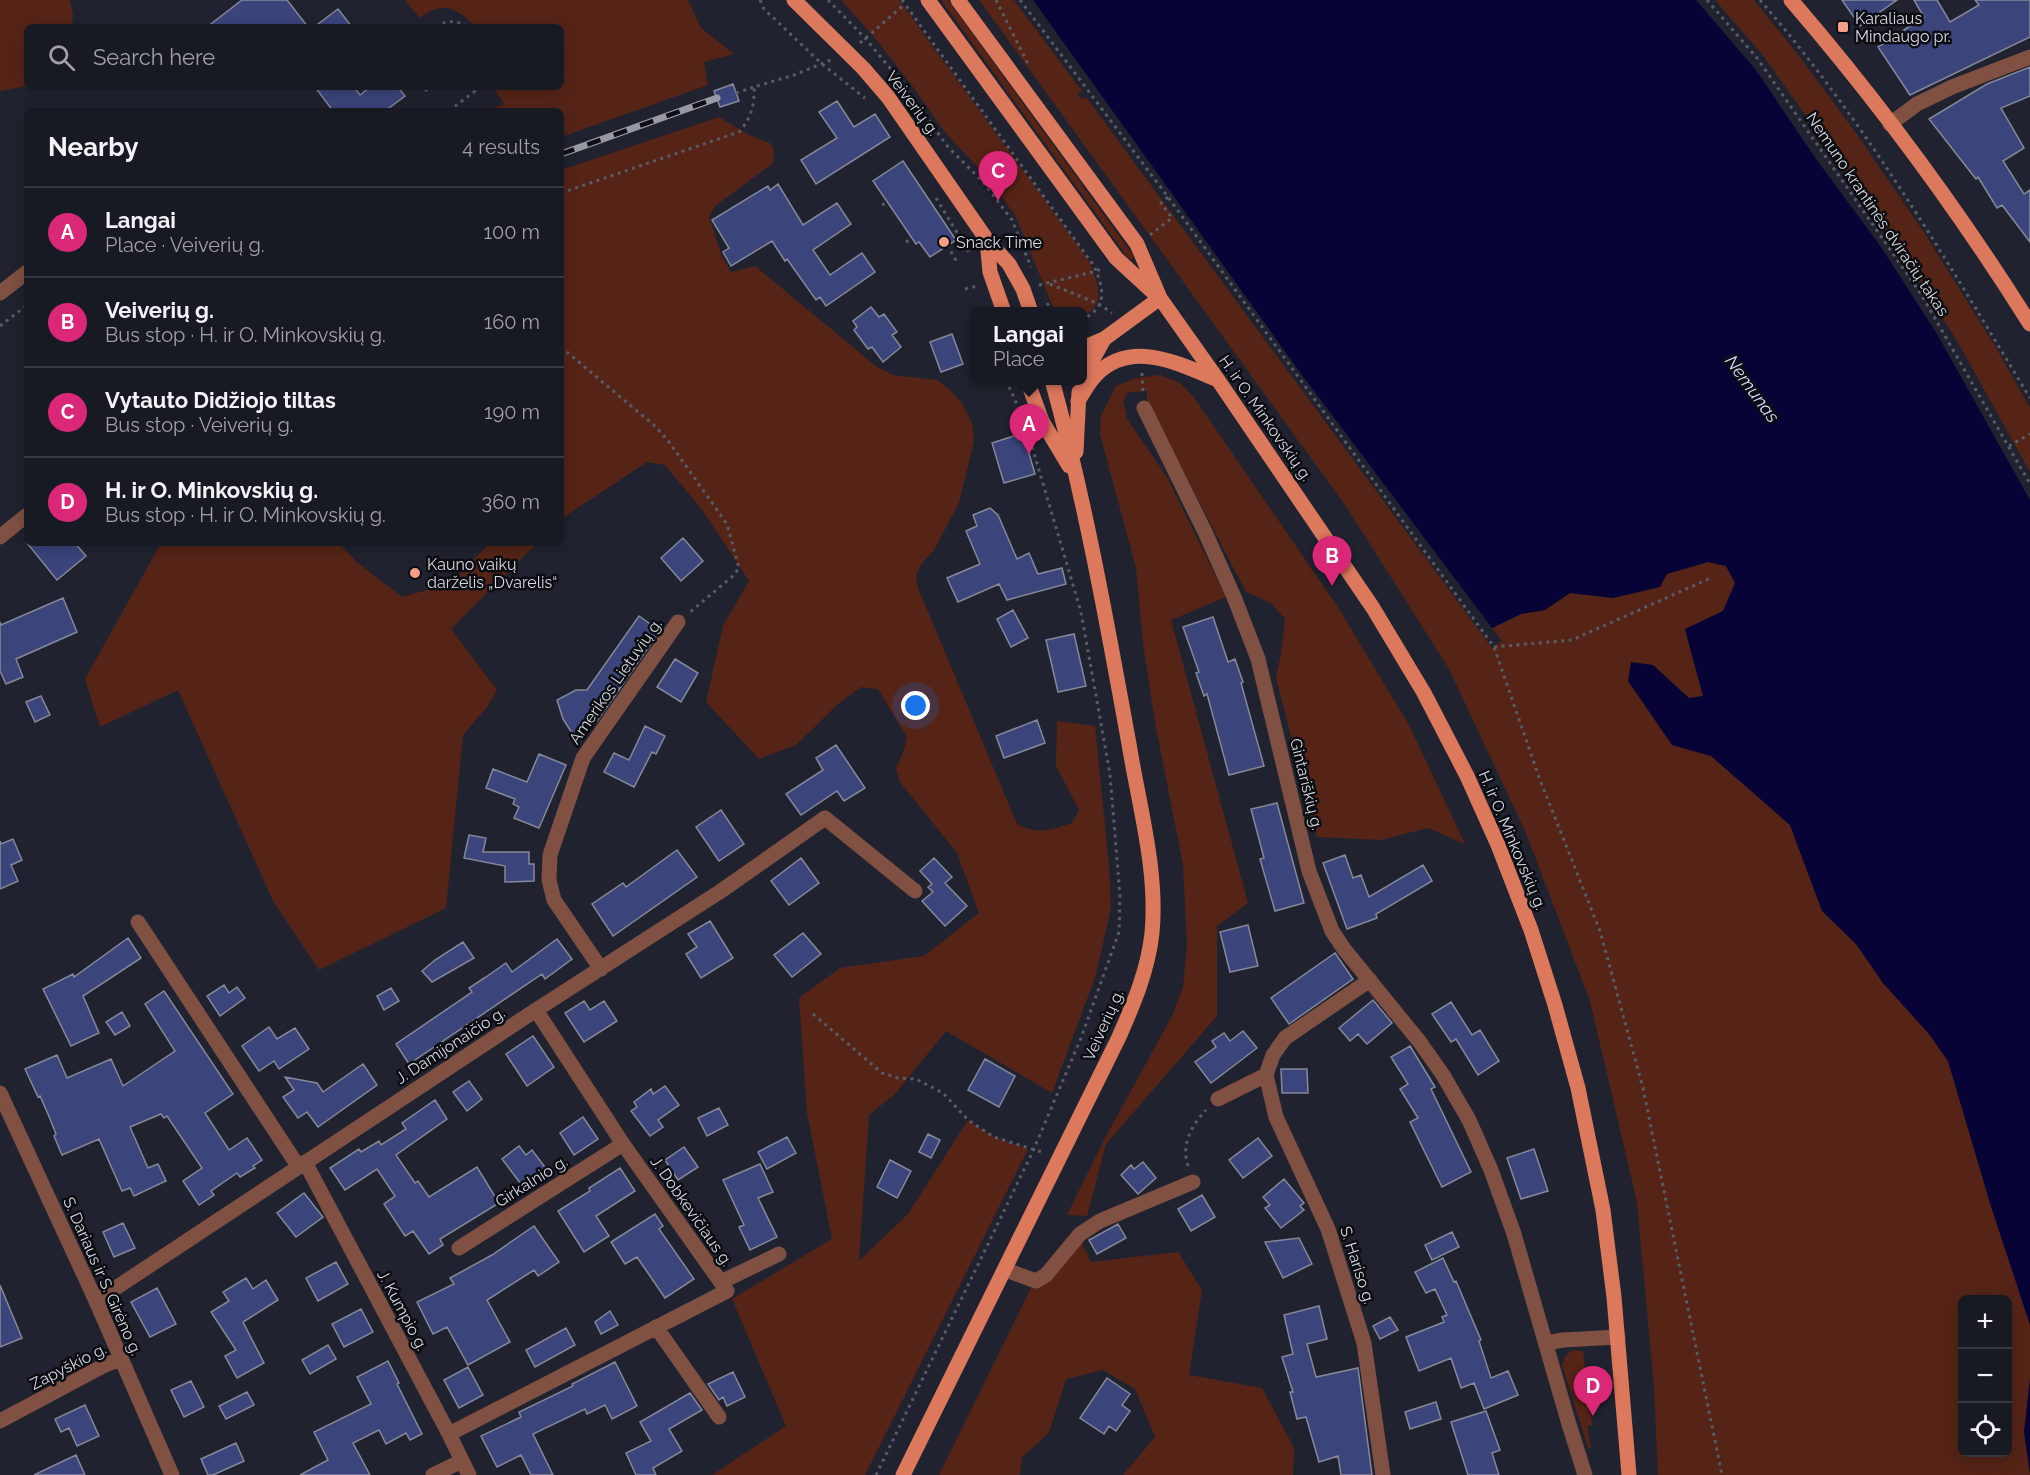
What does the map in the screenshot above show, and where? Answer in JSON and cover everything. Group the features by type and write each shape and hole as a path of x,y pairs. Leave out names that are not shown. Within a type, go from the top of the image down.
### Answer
{"main road":[{"name":"Veiverių g.","path":"794,0 863,68 888,97 987,240 1009,264 1023,289 1029,307"},
{"name":"H. ir O. Minkovskių g.","path":"928,0 1116,258 1160,298"},
{"name":"H. ir O. Minkovskių g.","path":"958,0 1137,244 1160,298 1373,608 1424,693 1467,776 1498,845 1531,930 1578,1088 1603,1210 1618,1337 1629,1475"},
{"path":"1791,0 1890,124 1960,220 2030,324"},
{"name":"Veiverių g.","path":"987,240 990,272 1002,307"},
{"path":"1087,346 1104,339 1160,298"},
{"path":"1087,370 1104,339"},
{"path":"1078,401 1095,376 1106,366 1141,356 1166,358 1218,380"},
{"name":"Veiverių g.","path":"1028,385 1042,421 1076,479"},
{"path":"1042,421 1045,385"},
{"name":"Veiverių g.","path":"903,1475 1136,999 1146,966 1152,923 1152,892 1146,842 1110,641 1076,479 1053,385"},
{"path":"1076,479 1078,401 1081,385"}],"street":[{"path":"1890,124 1917,104 1952,87 2030,57"},
{"path":"0,293 24,274"},
{"name":"Gintariškių g.","path":"1144,408 1210,543 1258,659 1309,872 1322,906 1332,931 1370,980"},
{"path":"0,537 24,517"},
{"name":"Amerikos Lietuvių g.","path":"601,969 554,900 549,880 550,855 583,758 678,622"},
{"name":"J. Damijonaičio g.","path":"96,1301 536,1010 721,891 825,818 915,891"},
{"name":"J. Kumpio g.","path":"138,922 302,1164 469,1475"},
{"path":"1218,1099 1266,1075 1273,1055 1285,1038 1370,980 1443,1075 1469,1120 1491,1170 1514,1234 1585,1475"},
{"name":"J. Dobkevičiaus g.","path":"449,1434 727,1291 623,1144 536,1010"},
{"name":"S. Hariso g.","path":"1266,1075 1276,1117 1328,1229 1364,1343 1383,1475"},
{"name":"S. Dariaus ir S. Girėno g.","path":"0,1094 96,1301 172,1475"},
{"name":"Girkalnio g.","path":"459,1248 623,1144"},
{"path":"1005,1269 1036,1281 1046,1275 1080,1234 1100,1221 1193,1182"},
{"path":"721,1282 778,1254"},
{"path":"656,1327 719,1417"},
{"path":"1546,1343 1618,1337"},
{"name":"Zapyškio g.","path":"0,1420 105,1365 121,1359"},
{"path":"434,1475 462,1461"}],"path":[{"path":"760,0 764,9 822,64 873,103"},
{"path":"828,0 866,39 948,147 983,182 1012,220 1035,274"},
{"path":"902,0 1094,266 1101,280 1102,296 1098,309 1087,316"},
{"path":"996,0 1032,73"},
{"path":"1020,0 1168,197 1494,647 1540,780 1600,931 1643,1088 1722,1475"},
{"name":"Nemuno krantinės dviračių takas","path":"1707,0 1757,58 1922,294 2030,483"},
{"path":"1760,0 1799,44 1937,243 2030,398"},
{"path":"866,39 905,4"},
{"path":"443,24 450,21 462,24"},
{"path":"736,93 822,64"},
{"path":"564,192 739,132 747,123 755,101 754,87"},
{"path":"453,108 474,90"},
{"path":"933,194 966,243 975,263"},
{"path":"1147,237 1172,218 1161,203 1168,197"},
{"path":"882,205 887,202"},
{"path":"906,242 912,239"},
{"path":"947,245 957,262"},
{"path":"1048,283 1100,304"},
{"path":"1039,285 1042,292"},
{"path":"1046,300 1050,307"},
{"path":"0,326 24,307"},
{"name":"Amerikos Lietuvių g.","path":"564,349 656,427 727,524 739,568 734,576 678,622"},
{"path":"1141,369 1144,408"},
{"path":"1008,385 1019,410"},
{"path":"876,1475 1033,1150 1081,1038 1119,932 1120,896 1110,774 1081,612 1028,430"},
{"path":"2009,446 2030,434"},
{"path":"1494,647 1572,640 1713,577"},
{"path":"813,1014 882,1073 898,1078 916,1079 943,1092 968,1120 994,1137 1033,1150 1061,1156"},
{"path":"1184,1154 1191,1129 1218,1099"}],"shaded area":[{"path":"0,0 70,0 72,24 24,24 24,87 0,91"},
{"path":"405,0 688,0 701,28 734,54 704,62 708,85 564,136 564,108 494,108 504,104 495,90 564,90 564,24 472,24 449,8 435,9 420,18"},
{"path":"841,0 899,0 1089,261 1098,292 1096,306 1091,311 1087,314 1087,307 1053,307 1015,215 992,183 944,131 875,38"},
{"path":"941,0 948,0 1133,255 1131,260 1128,258"},
{"path":"979,0 1014,0 1082,91 1078,94 1081,99 1086,97 1492,648 1502,641 1492,628 1521,614 1545,610 1570,593 1613,598 1666,574 1708,562 1726,566 1735,583 1723,611 1685,630 1703,696 1689,699 1653,665 1672,745 1711,756 1790,825 1822,911 1856,944 1883,983 1929,1034 1948,1061 1990,1203 2030,1325 2030,1378 2024,1432 2030,1475 1658,1475 1654,1387 1637,1202 1590,1001 1526,833 1448,667 1345,505"},
{"path":"1715,0 1754,0 1856,133 1927,237 1995,346 2030,408 2030,472 1956,339 1864,198 1762,54"},
{"path":"719,117 751,136 770,143 774,150 773,163 715,206 709,217 721,254 731,272 755,266 877,367 893,375 937,380 961,402 972,423 974,441 959,503 934,550 921,564 916,576 918,588 1017,824 1031,829 1044,830 1072,823 1079,810 1056,766 1057,721 1095,726 1111,908 1096,975 1052,1093 946,1031 895,1094 869,1115 859,1261 908,1214 968,1120 994,1137 1028,1149 865,1475 712,1475 786,1426 732,1299 832,1239 807,1113 799,998 840,968 924,956 979,913 957,853 900,782 896,768 907,737 878,689 861,687 839,703 796,745 759,759 706,702 723,626 749,581 703,511 665,465 647,462 564,517 564,169"},
{"path":"1160,375 1180,383 1193,396 1339,609 1409,725 1465,844 1428,828 1381,840 1317,837 1276,678 1285,619 1271,603 1246,592 1147,401 1147,391 1128,392 1123,401 1127,419 1167,477 1226,597 1171,620 1248,903 1217,926 1217,1016 1106,1144 1087,1216 1067,1215 1104,1140 1172,1016 1183,987 1187,945 1183,865 1155,722 1143,643 1136,568 1100,434 1101,416 1116,386 1136,378"},
{"path":"159,546 341,546 358,563 402,597 449,584 487,546 534,546 451,629 497,690 487,707 463,735 446,908 319,970 273,901 178,690 100,727 85,679"},
{"path":"1081,1241 1091,1262 1178,1252 1202,1290 1189,1375 1262,1388 1294,1448 1293,1475 1123,1475 1155,1437 1135,1389 1103,1370 1066,1379 1049,1433 1022,1457 1020,1475 939,1475 1032,1286"},
{"path":"1573,1350 1583,1351 1592,1425 1587,1426 1591,1448 1588,1448 1562,1365 1566,1355"}],"water":[{"name":"Nemunas","path":"1033,0 1696,0 1756,70 1816,159 1881,247 1937,334 2030,500 2030,1325 1990,1203 1948,1061 1929,1034 1883,983 1856,944 1822,911 1790,825 1711,756 1672,745 1628,681 1631,662 1653,665 1689,698 1703,696 1685,629 1723,611 1735,583 1726,566 1708,562 1667,574 1660,587 1613,598 1570,593 1545,610 1521,614 1492,628 1302,375"},
{"path":"2030,1378 2030,1473 2024,1432"}],"building":[{"path":"242,0 287,0 306,24 211,24"},
{"path":"1842,0 1897,0 1860,26"},
{"path":"1914,0 1937,0 1950,22 1979,5 1975,0 2030,0 2030,37 1910,95 1878,47 1924,17"},
{"path":"338,9 350,24 318,24"},
{"path":"2030,67 2030,96 2001,108 2024,148 2003,161 2024,194 2030,190 2030,242 2002,205 1997,208 1978,177 1976,179 1929,119 1987,84"},
{"path":"733,84 739,101 720,107 714,91"},
{"path":"317,90 356,90 360,95 366,90 400,90 405,96 389,108 331,108"},
{"path":"837,101 854,127 875,114 890,137 816,184 801,160 837,138 819,112"},
{"path":"903,161 956,240 930,257 919,242 916,244 873,181"},
{"path":"778,184 803,225 837,203 851,224 813,250 830,275 862,253 875,272 826,306 820,297 816,300 772,241 731,266 723,252 729,248 712,220 768,186 770,190"},
{"path":"871,307 879,317 884,314 897,332 892,335 901,347 883,362 872,347 868,349 854,330 857,327 853,321"},
{"path":"952,334 963,364 941,372 930,342"},
{"path":"1023,433 1035,474 1004,483 992,443"},
{"path":"990,508 998,515 1017,559 1029,553 1038,574 1062,568 1066,584 1007,600 999,584 958,602 947,578 980,564 966,531 977,526 973,515"},
{"path":"683,538 703,561 681,581 661,558"},
{"path":"29,546 78,546 86,556 57,580"},
{"path":"63,598 77,632 16,659 23,677 6,684 0,671 0,622 1,625"},
{"path":"1013,610 1028,638 1011,647 997,619"},
{"path":"639,616 660,631 597,721 591,723 586,732 575,734 563,719 557,700 576,690 587,690"},
{"path":"1213,617 1228,662 1235,659 1243,682 1241,683 1264,766 1229,775 1207,694 1204,696 1196,673 1199,672 1183,627"},
{"path":"1074,634 1086,686 1058,692 1046,640"},
{"path":"675,659 698,673 681,702 657,687"},
{"path":"41,696 50,715 35,722 26,702"},
{"path":"1037,720 1045,743 1004,758 996,736"},
{"path":"645,726 665,736 656,754 652,752 634,787 604,772 614,753 629,760"},
{"path":"836,745 865,788 844,801 837,791 801,815 786,794 823,770 816,758"},
{"path":"539,754 566,765 539,828 514,818 519,807 513,804 515,799 486,788 493,769 527,782"},
{"path":"1277,803 1304,903 1275,911 1260,859 1264,858 1251,809"},
{"path":"721,810 744,844 719,861 696,827"},
{"path":"469,835 486,838 483,852 529,852 529,864 534,864 534,881 505,882 505,866 464,858"},
{"path":"13,839 22,860 11,865 18,881 0,889 0,841 1,844"},
{"path":"677,850 697,877 613,936 592,904 623,883 626,887"},
{"path":"1345,855 1353,878 1361,875 1369,897 1423,865 1432,881 1376,914 1377,918 1347,929 1323,863"},
{"path":"801,858 819,883 789,905 771,881"},
{"path":"934,858 952,877 945,883 967,906 945,926 922,901 933,892 928,887 932,884 920,871"},
{"path":"710,921 733,958 701,978 686,954 697,947 688,934"},
{"path":"1248,925 1258,966 1230,972 1220,932"},
{"path":"803,933 821,954 792,977 774,955"},
{"path":"128,938 141,958 83,996 99,1033 71,1046 43,989 73,974 74,977"},
{"path":"557,939 572,959 545,979 542,974 409,1064 396,1044 472,992 469,988 506,963 512,972"},
{"path":"463,942 474,958 432,982 422,971"},
{"path":"1335,953 1353,979 1289,1024 1271,998"},
{"path":"224,985 229,993 237,987 245,998 220,1016 207,996"},
{"path":"391,988 399,1001 384,1010 377,996"},
{"path":"164,991 233,1094 205,1113 229,1150 247,1138 262,1160 253,1166 255,1168 240,1177 237,1173 211,1191 214,1195 199,1205 183,1181 202,1168 167,1116 164,1118 161,1114 130,1127 148,1168 158,1164 166,1181 134,1196 130,1188 122,1191 99,1139 62,1155 48,1114 25,1069 57,1055 67,1078 111,1059 123,1086 175,1051 145,1004"},
{"path":"1373,1000 1392,1023 1367,1044 1358,1034 1350,1041 1339,1028"},
{"path":"584,1001 590,1010 604,1001 617,1021 584,1042 565,1013"},
{"path":"1451,1002 1472,1035 1480,1030 1499,1061 1478,1075 1456,1039 1451,1042 1432,1014"},
{"path":"122,1012 130,1026 115,1035 106,1022"},
{"path":"269,1027 277,1039 295,1028 309,1049 279,1069 274,1061 259,1071 242,1046"},
{"path":"1243,1031 1257,1048 1211,1083 1195,1062 1216,1047 1212,1041 1224,1033 1230,1041"},
{"path":"533,1036 554,1067 527,1086 506,1054"},
{"path":"1410,1046 1435,1087 1431,1089 1471,1172 1442,1187 1410,1122 1418,1118 1400,1089 1408,1084 1391,1057"},
{"path":"985,1059 1015,1076 999,1107 968,1090"},
{"path":"363,1064 377,1085 318,1127 307,1112 298,1118 283,1097 294,1090 285,1077 317,1083 323,1092"},
{"path":"1281,1069 1307,1069 1308,1093 1282,1093"},
{"path":"469,1081 482,1099 467,1111 453,1092"},
{"path":"665,1086 679,1105 658,1120 663,1127 650,1136 631,1111 637,1107 634,1102 651,1089 653,1094"},
{"path":"435,1100 447,1119 396,1155 415,1183 418,1181 429,1197 477,1167 499,1203 440,1239 443,1245 429,1254 413,1231 405,1236 384,1204 395,1196 377,1169 345,1190 330,1168 359,1149 361,1152 379,1141 381,1145 406,1129 402,1123"},
{"path":"719,1108 728,1125 707,1136 698,1118"},
{"path":"583,1117 598,1139 574,1155 560,1133"},
{"path":"928,1134 940,1140 931,1158 919,1152"},
{"path":"787,1137 796,1153 767,1169 758,1152"},
{"path":"1258,1138 1272,1156 1243,1178 1229,1160"},
{"path":"519,1146 526,1155 532,1150 548,1171 524,1188 502,1159"},
{"path":"684,1147 698,1167 678,1180 665,1160"},
{"path":"1534,1149 1548,1191 1521,1199 1507,1158"},
{"path":"890,1160 911,1171 897,1198 877,1187"},
{"path":"1143,1162 1156,1178 1138,1194 1121,1175 1131,1165 1134,1169"},
{"path":"760,1164 773,1192 758,1198 777,1237 750,1250 739,1227 744,1225 723,1180"},
{"path":"620,1168 635,1191 596,1216 609,1236 584,1252 558,1211 590,1191 589,1188"},
{"path":"1284,1179 1304,1203 1300,1206 1304,1210 1281,1228 1265,1208 1270,1205 1263,1197"},
{"path":"304,1193 323,1217 296,1237 277,1213"},
{"path":"1202,1195 1215,1217 1191,1231 1178,1209"},
{"path":"655,1214 663,1226 659,1229 694,1279 665,1298 637,1257 625,1264 611,1242"},
{"path":"123,1223 135,1248 114,1257 103,1232"},
{"path":"1118,1224 1126,1238 1097,1254 1089,1240"},
{"path":"534,1226 559,1262 538,1276 534,1270 487,1300 510,1342 468,1365 447,1327 433,1334 417,1302 454,1284 450,1278 492,1255"},
{"path":"1452,1232 1459,1247 1432,1260 1425,1245"},
{"path":"1299,1238 1312,1264 1283,1278 1265,1242"},
{"path":"1443,1258 1454,1282 1456,1281 1481,1340 1479,1341 1491,1378 1508,1371 1518,1395 1484,1409 1474,1383 1461,1388 1451,1358 1419,1371 1406,1337 1444,1322 1442,1317 1447,1315 1435,1289 1426,1293 1415,1272"},
{"path":"336,1262 348,1284 318,1301 306,1278"},
{"path":"246,1278 253,1289 266,1280 278,1300 243,1322 264,1363 237,1378 225,1356 236,1350 211,1312 229,1301 223,1292"},
{"path":"0,1285 22,1338 0,1347"},
{"path":"157,1288 176,1324 150,1337 131,1302"},
{"path":"1319,1306 1327,1339 1307,1344 1316,1377 1358,1368 1372,1475 1341,1475 1338,1456 1319,1462 1306,1417 1297,1419 1290,1392 1293,1392 1282,1357 1293,1354 1284,1315"},
{"path":"361,1309 373,1332 344,1347 332,1324"},
{"path":"610,1311 618,1325 601,1334 595,1322"},
{"path":"1390,1317 1398,1330 1380,1339 1373,1326"},
{"path":"566,1328 575,1345 535,1367 526,1350"},
{"path":"328,1345 336,1359 310,1374 302,1360"},
{"path":"388,1361 422,1434 410,1440 406,1433 386,1444 379,1430 353,1443 370,1475 300,1475 328,1460 314,1432 371,1404 357,1377"},
{"path":"615,1362 637,1406 612,1419 605,1405 587,1414 585,1409 533,1434 553,1475 531,1475 521,1455 497,1467 481,1436 521,1417 519,1412 573,1386 572,1384"},
{"path":"468,1367 483,1395 459,1408 444,1380"},
{"path":"733,1372 745,1397 727,1406 723,1397 719,1400 708,1384"},
{"path":"1107,1378 1130,1394 1122,1405 1130,1411 1116,1431 1109,1426 1104,1434 1080,1418"},
{"path":"191,1381 204,1407 184,1417 171,1390"},
{"path":"247,1392 254,1405 226,1419 219,1406"},
{"path":"690,1393 702,1410 669,1429 682,1451 653,1468 656,1475 636,1475 626,1453 651,1441 640,1422"},
{"path":"1436,1402 1441,1419 1410,1429 1405,1412"},
{"path":"85,1405 99,1436 77,1446 69,1428 61,1432 55,1419"},
{"path":"1486,1411 1500,1450 1492,1453 1499,1475 1468,1475 1451,1422"},
{"path":"236,1443 244,1461 213,1475 208,1475 201,1459"},
{"path":"76,1455 85,1475 34,1475"}],"railway":[{"path":"564,153 717,98"}],"place":[{"name":"Karaliaus Mindaugo pr.","path":"1843,27"},
{"name":"Vytauto Didžiojo tiltas","path":"998,201"},
{"name":"Snack Time","path":"944,242"},
{"name":"Langai","path":"1029,454"},
{"name":"Kauno vaikų darželis „Dvarelis“","path":"415,573"},
{"name":"Veiverių g.","path":"1332,586"},
{"name":"H. ir O. Minkovskių g.","path":"1593,1416"}]}
